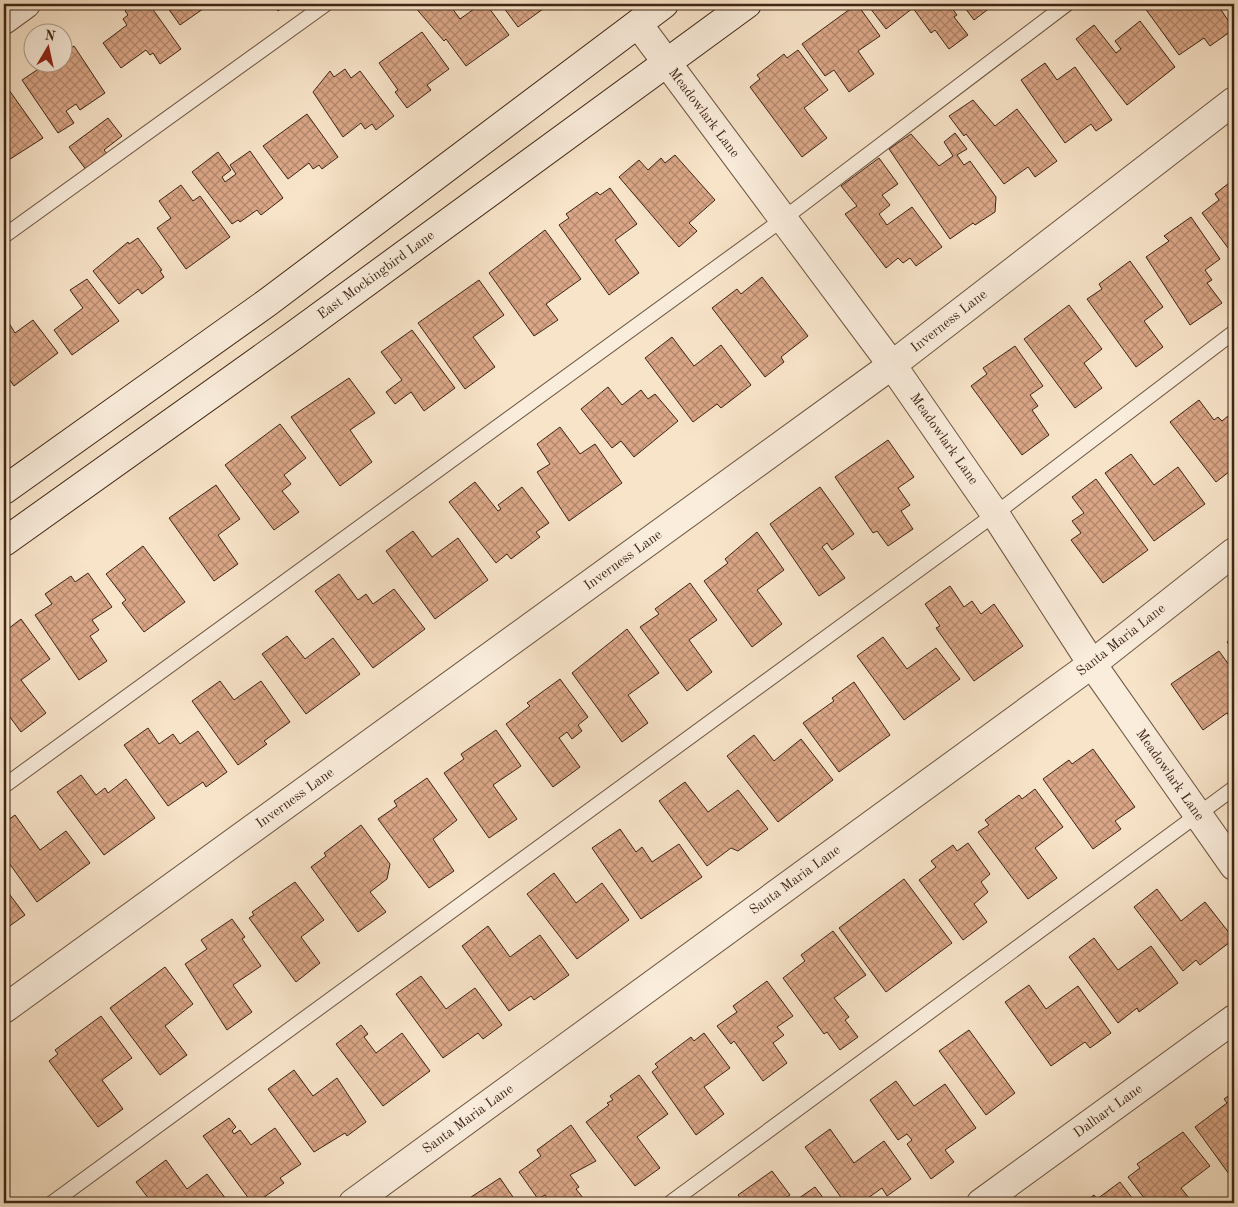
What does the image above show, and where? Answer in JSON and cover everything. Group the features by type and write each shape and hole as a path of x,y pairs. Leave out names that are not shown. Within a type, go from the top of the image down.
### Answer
{"street":[{"path":"4,20 26,4"},
{"path":"4,490 268,302 664,4"},
{"name":"East Mockingbird Lane","path":"4,542 293,336 747,4"},
{"name":"Meadowlark Lane","path":"638,24 892,365 995,514 1092,664 1234,866"},
{"name":"Inverness Lane","path":"4,1009 892,365 1234,102"},
{"path":"268,302 293,336"},
{"name":"Santa Maria Lane","path":"353,1203 1092,664 1234,552"},
{"name":"Dalhart Lane","path":"981,1203 1234,1019"}],"lane":[{"path":"4,236 326,4"},
{"path":"4,786 783,219 1067,4"},
{"path":"52,1203 995,514 1234,332"},
{"path":"670,1203 1234,788"}],"building":[{"path":"135,4 149,4 181,49 160,64 153,53 150,55 146,50 121,68 103,43 127,25 123,19 128,15 125,11"},
{"path":"165,4 210,4 180,25"},
{"path":"263,4 273,4 267,8"},
{"path":"273,4 287,4 278,11"},
{"path":"417,4 449,4 460,19 481,4 486,4 509,35 466,66 446,39 444,41 414,6"},
{"path":"501,4 550,4 518,27"},
{"path":"857,4 880,36 858,51 874,74 849,92 834,70 825,76 802,44"},
{"path":"867,4 949,4 957,15 954,17 968,35 949,49 935,30 931,33 913,8 886,29"},
{"path":"962,4 995,4 974,20"},
{"path":"1142,4 1217,4 1234,29 1210,46 1204,38 1179,55"},
{"path":"1140,21 1175,67 1127,105 1076,39 1094,25 1116,53 1121,49 1115,41"},
{"path":"422,32 449,69 427,85 431,90 407,108 395,92 398,90 379,63"},
{"path":"74,46 105,93 80,110 76,104 66,111 74,123 58,133 22,80 34,72 72,72 72,47"},
{"path":"798,50 828,90 804,108 827,138 802,157 750,87 760,79 757,75 784,54 787,58"},
{"path":"1045,63 1057,80 1075,67 1112,120 1096,131 1091,124 1065,143 1021,80"},
{"path":"345,69 351,78 360,71 394,116 376,130 372,124 365,129 361,123 343,137 313,92 330,71 334,77"},
{"path":"9,90 43,138 4,163 4,95"},
{"path":"973,100 995,126 1017,109 1057,161 1035,177 1028,167 1004,184 966,134 964,136 949,116"},
{"path":"307,114 338,157 322,169 319,165 313,169 309,163 288,179 263,146"},
{"path":"108,118 122,136 104,150 108,155 87,171 69,147"},
{"path":"955,133 967,149 957,155 964,165 970,161 996,197 995,212 975,225 973,223 950,239 889,149 911,134 939,166 953,156 944,142"},
{"path":"250,151 283,198 261,215 257,210 240,222 238,220 232,224 192,172 218,152 231,170 222,177 225,182 236,174 230,165"},
{"path":"675,155 715,200 689,223 697,231 679,247 619,177 639,160 648,170 661,158 665,163"},
{"path":"879,158 898,184 882,195 890,205 879,214 887,225 912,207 942,247 916,266 910,258 903,263 898,258 886,268 845,214 857,206 841,186"},
{"path":"1234,179 1234,256 1202,213 1219,200 1215,194"},
{"path":"181,185 193,201 200,196 230,237 186,269 157,228 171,218 159,201"},
{"path":"610,188 637,224 615,240 639,273 609,295 559,225 569,218 566,214 597,192 600,195"},
{"path":"1191,217 1220,259 1205,270 1212,280 1207,283 1222,303 1190,325 1146,257 1169,241 1164,236"},
{"path":"545,230 581,279 546,304 558,320 534,336 489,273"},
{"path":"138,238 162,270 160,271 164,277 142,294 138,289 119,304 93,271 128,242 129,244"},
{"path":"1130,261 1163,307 1144,321 1163,347 1136,367 1087,299 1102,289 1099,284"},
{"path":"762,277 808,336 781,357 784,362 765,377 712,308 737,289 741,294"},
{"path":"87,279 119,321 72,355 54,330 83,308 70,290"},
{"path":"479,280 504,315 473,337 495,367 465,389 418,323"},
{"path":"1069,305 1102,349 1084,363 1102,388 1075,408 1024,339"},
{"path":"4,315 15,333 33,320 58,353 14,386 4,372"},
{"path":"412,330 455,388 424,411 411,392 395,404 386,392 402,380 381,352"},
{"path":"672,337 694,366 721,345 751,385 721,408 717,404 693,422 645,358"},
{"path":"1015,346 1043,386 1030,395 1038,406 1032,410 1049,435 1022,455 971,386 987,374 983,368"},
{"path":"349,378 375,413 350,430 372,462 340,486 291,417"},
{"path":"608,387 622,405 641,390 648,399 655,394 678,421 634,457 621,441 612,448 581,409"},
{"path":"1199,400 1214,420 1218,417 1222,421 1234,411 1234,468 1216,482 1170,422"},
{"path":"280,424 306,458 284,475 291,484 282,491 299,512 274,530 225,465"},
{"path":"560,427 580,454 595,444 622,483 569,521 537,472 550,464 537,444"},
{"path":"888,440 914,477 898,488 910,505 901,511 913,529 888,546 877,531 873,533 835,477"},
{"path":"1131,454 1154,485 1178,467 1205,504 1154,541 1105,473"},
{"path":"1096,479 1148,550 1103,583 1071,540 1081,533 1072,521 1084,513 1072,497"},
{"path":"475,482 498,511 501,509 498,505 522,487 549,523 536,532 540,537 511,559 507,554 496,563 449,502"},
{"path":"216,485 240,519 218,535 238,564 214,581 169,518"},
{"path":"820,487 854,534 832,550 827,543 822,547 845,578 819,596 770,524"},
{"path":"413,531 432,557 458,538 488,580 435,619 386,551"},
{"path":"757,532 784,570 757,590 782,624 752,647 704,581 728,563 725,559"},
{"path":"143,546 185,602 144,632 122,603 126,600 106,574"},
{"path":"88,573 112,607 92,620 99,630 90,636 107,661 79,680 35,615 52,604 45,594 71,576 75,582"},
{"path":"339,574 358,600 366,594 373,604 394,589 425,629 373,668 315,591"},
{"path":"690,583 717,620 689,640 712,672 687,691 640,627 659,614 655,609"},
{"path":"950,586 964,607 972,601 981,614 994,604 1023,646 974,681 936,628 940,626 925,604"},
{"path":"21,619 50,659 21,680 46,713 21,732 4,709 4,632"},
{"path":"627,629 659,673 628,695 648,723 622,742 572,673"},
{"path":"287,636 305,659 333,638 360,674 306,714 262,654"},
{"path":"883,637 907,669 936,648 960,679 904,720 857,656"},
{"path":"1234,637 1234,651 1227,642"},
{"path":"1219,651 1234,672 1234,723 1227,713 1203,730 1171,684"},
{"path":"560,679 588,717 578,725 582,731 572,739 567,732 559,738 580,767 553,787 506,724 530,706 527,703"},
{"path":"220,681 234,700 261,681 290,722 264,741 267,744 238,765 192,701"},
{"path":"854,682 890,735 839,772 803,723 834,701 832,698"},
{"path":"148,728 159,744 173,734 180,744 198,731 227,772 206,787 203,782 168,806 124,745"},
{"path":"496,730 521,766 493,785 517,819 489,838 444,773 464,759 461,754"},
{"path":"754,735 774,761 801,739 833,780 778,822 727,756"},
{"path":"1093,749 1135,807 1115,821 1121,829 1093,849 1043,779 1069,760 1072,764"},
{"path":"81,775 96,795 105,788 108,793 126,779 155,818 104,855 57,792"},
{"path":"427,778 457,820 433,839 454,871 429,888 378,819 397,806 394,801"},
{"path":"685,782 708,812 738,790 768,829 738,851 731,848 707,866 659,801"},
{"path":"1035,789 1063,827 1035,848 1057,878 1028,899 978,832 989,825 985,820 1019,795 1022,799"},
{"path":"15,815 40,850 66,831 90,863 37,902 4,856 4,823"},
{"path":"361,825 390,864 387,879 370,892 386,912 358,932 311,867 326,856 324,853"},
{"path":"620,829 636,852 642,847 652,862 679,844 702,877 641,919 592,848"},
{"path":"968,843 990,874 981,882 988,892 974,904 987,922 963,940 919,880 936,867 931,861 953,845 957,851"},
{"path":"554,873 576,903 602,883 629,920 577,959 527,894"},
{"path":"904,879 952,943 886,992 839,928"},
{"path":"295,882 324,920 301,937 320,963 296,982 249,918 254,915 252,912"},
{"path":"4,887 25,915 4,930"},
{"path":"1157,889 1181,921 1205,902 1234,939 1200,965 1196,960 1183,971 1134,907"},
{"path":"232,919 245,937 242,939 261,966 233,985 252,1012 227,1030 185,964 207,949 201,940"},
{"path":"488,926 510,957 540,935 569,975 534,1000 531,996 509,1011 462,946"},
{"path":"833,931 866,975 834,998 849,1017 845,1020 858,1037 840,1050 827,1032 824,1034 783,978 805,961 801,955"},
{"path":"1094,938 1118,970 1151,946 1178,983 1139,1012 1137,1008 1118,1023 1069,957"},
{"path":"165,967 193,1004 165,1026 187,1055 160,1075 110,1008"},
{"path":"421,976 446,1009 475,988 502,1025 483,1039 478,1033 443,1058 396,994"},
{"path":"767,981 793,1016 777,1027 784,1035 773,1043 787,1063 763,1081 734,1041 731,1044 717,1026 737,1012 733,1006"},
{"path":"1029,985 1046,1009 1078,986 1111,1033 1090,1048 1085,1042 1051,1066 1005,1002"},
{"path":"101,1016 132,1058 102,1080 123,1109 98,1127 49,1061 58,1054 55,1050"},
{"path":"361,1025 368,1034 364,1037 376,1053 402,1033 430,1071 383,1106 336,1044"},
{"path":"969,1030 1015,1093 986,1115 939,1051"},
{"path":"704,1033 730,1068 704,1087 724,1114 696,1135 652,1072 658,1067 655,1064 691,1037 694,1041"},
{"path":"294,1070 313,1096 337,1078 366,1122 347,1136 345,1133 314,1152 268,1089"},
{"path":"639,1075 668,1114 637,1137 660,1168 635,1186 586,1122 609,1105 607,1103 613,1100 610,1096"},
{"path":"896,1081 914,1106 945,1084 976,1128 945,1150 954,1162 931,1179 907,1144 912,1140 907,1134 898,1140 870,1100"},
{"path":"1234,1092 1234,1181 1195,1127 1227,1103 1224,1099"},
{"path":"229,1118 236,1127 232,1131 234,1134 240,1130 251,1145 275,1128 301,1164 280,1178 284,1183 256,1203 252,1203 203,1136"},
{"path":"571,1125 596,1161 570,1175 579,1187 576,1189 587,1203 551,1203 545,1195 538,1199 519,1172 541,1156 537,1150"},
{"path":"830,1129 854,1163 884,1141 911,1179 887,1196 882,1188 861,1203 845,1203 805,1147"},
{"path":"1183,1132 1210,1166 1181,1188 1193,1203 1148,1203 1128,1177 1140,1168 1137,1164"},
{"path":"166,1160 187,1189 207,1174 229,1203 152,1203 136,1182"},
{"path":"772,1171 790,1195 787,1197 792,1203 744,1203 738,1195"},
{"path":"500,1178 517,1203 462,1203"},
{"path":"1120,1182 1136,1203 1083,1203 1094,1195 1097,1199"},
{"path":"815,1187 827,1203 792,1203"}]}
